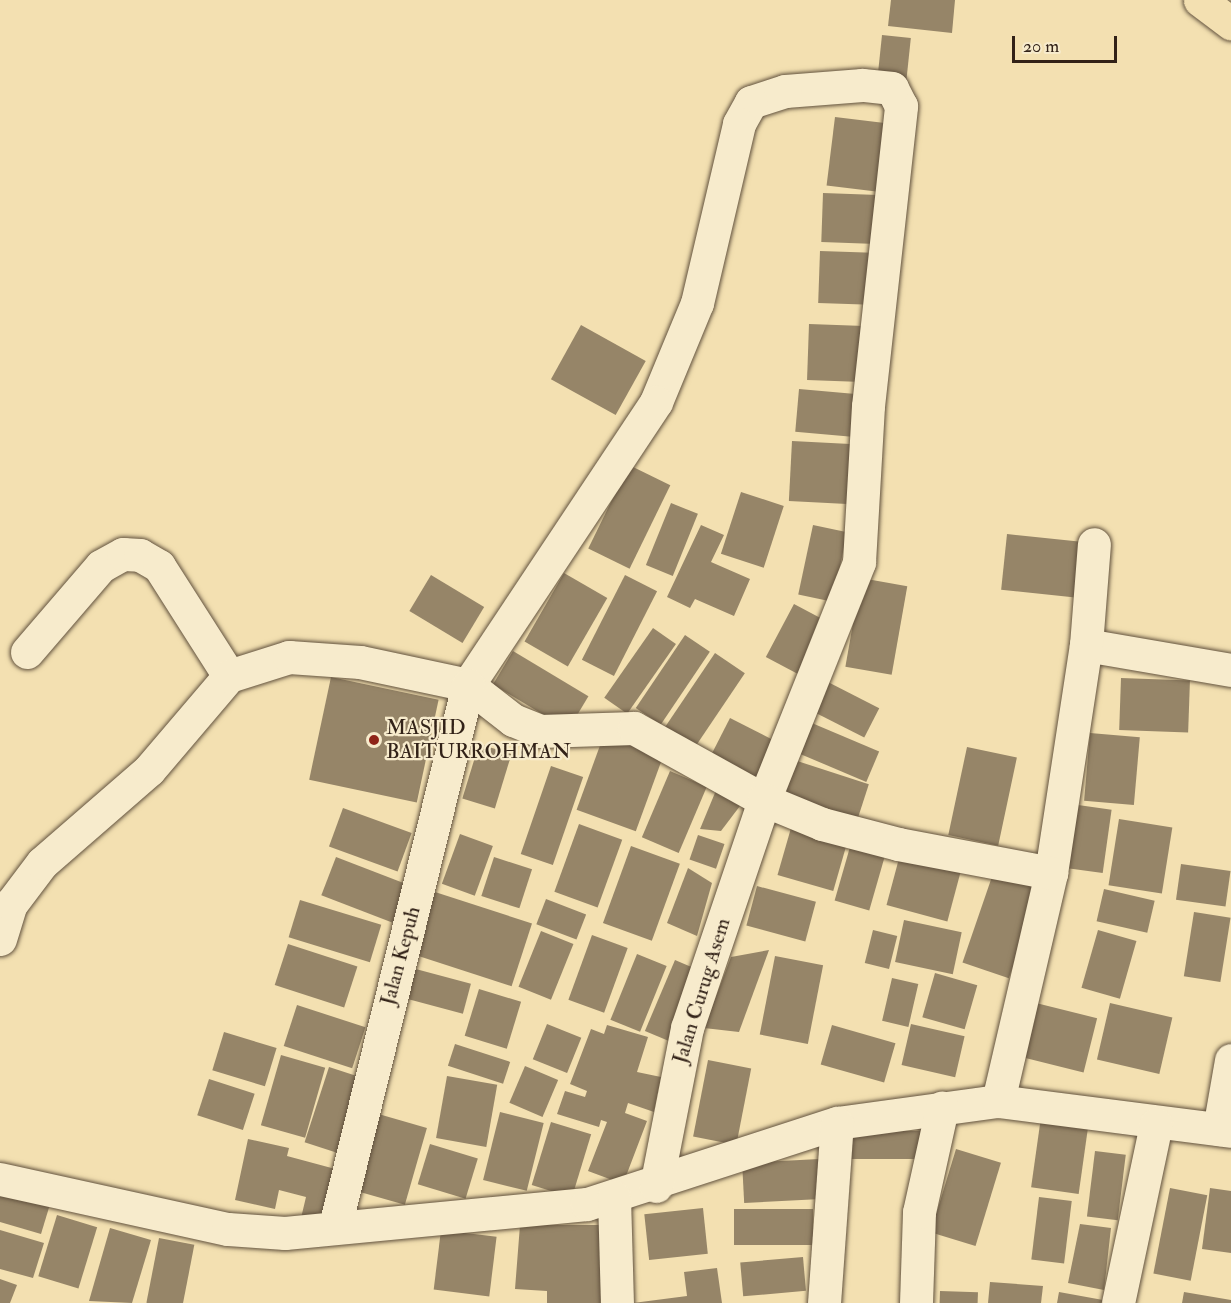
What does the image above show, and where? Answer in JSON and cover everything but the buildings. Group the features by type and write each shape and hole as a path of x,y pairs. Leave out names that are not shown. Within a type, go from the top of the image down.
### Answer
{"highway":[{"path":"1200,0 1231,23"}],"street":[{"name":"Jalan Kepuh","path":"335,1226 468,685 656,402 697,303 739,124 751,102 785,91 862,85 892,88 901,105 868,406 859,562 764,800"},
{"path":"998,1101 1051,873 1086,645 1094,544"},
{"path":"27,652 101,566 123,554 140,555 159,566 229,676"},
{"path":"1086,645 1231,670"},
{"path":"0,939 6,904 42,863 149,770 229,676 289,657 319,656 468,685 513,720 540,731 619,726 650,734 764,800 822,824 898,844 1051,873"},
{"name":"Jalan Curug Asem","path":"656,1186 687,1028 764,800"},
{"path":"0,1179 228,1229 285,1233 335,1226 587,1204 656,1186 837,1123 998,1101 1156,1124 1225,1130 1231,1060"},
{"path":"916,1303 919,1212 942,1108"},
{"path":"824,1303 837,1123"},
{"path":"1118,1303 1156,1124"},
{"path":"614,1197 618,1303"}],"place":[{"name":"MASJID BAITURROHMAN","path":"374,740"}]}
